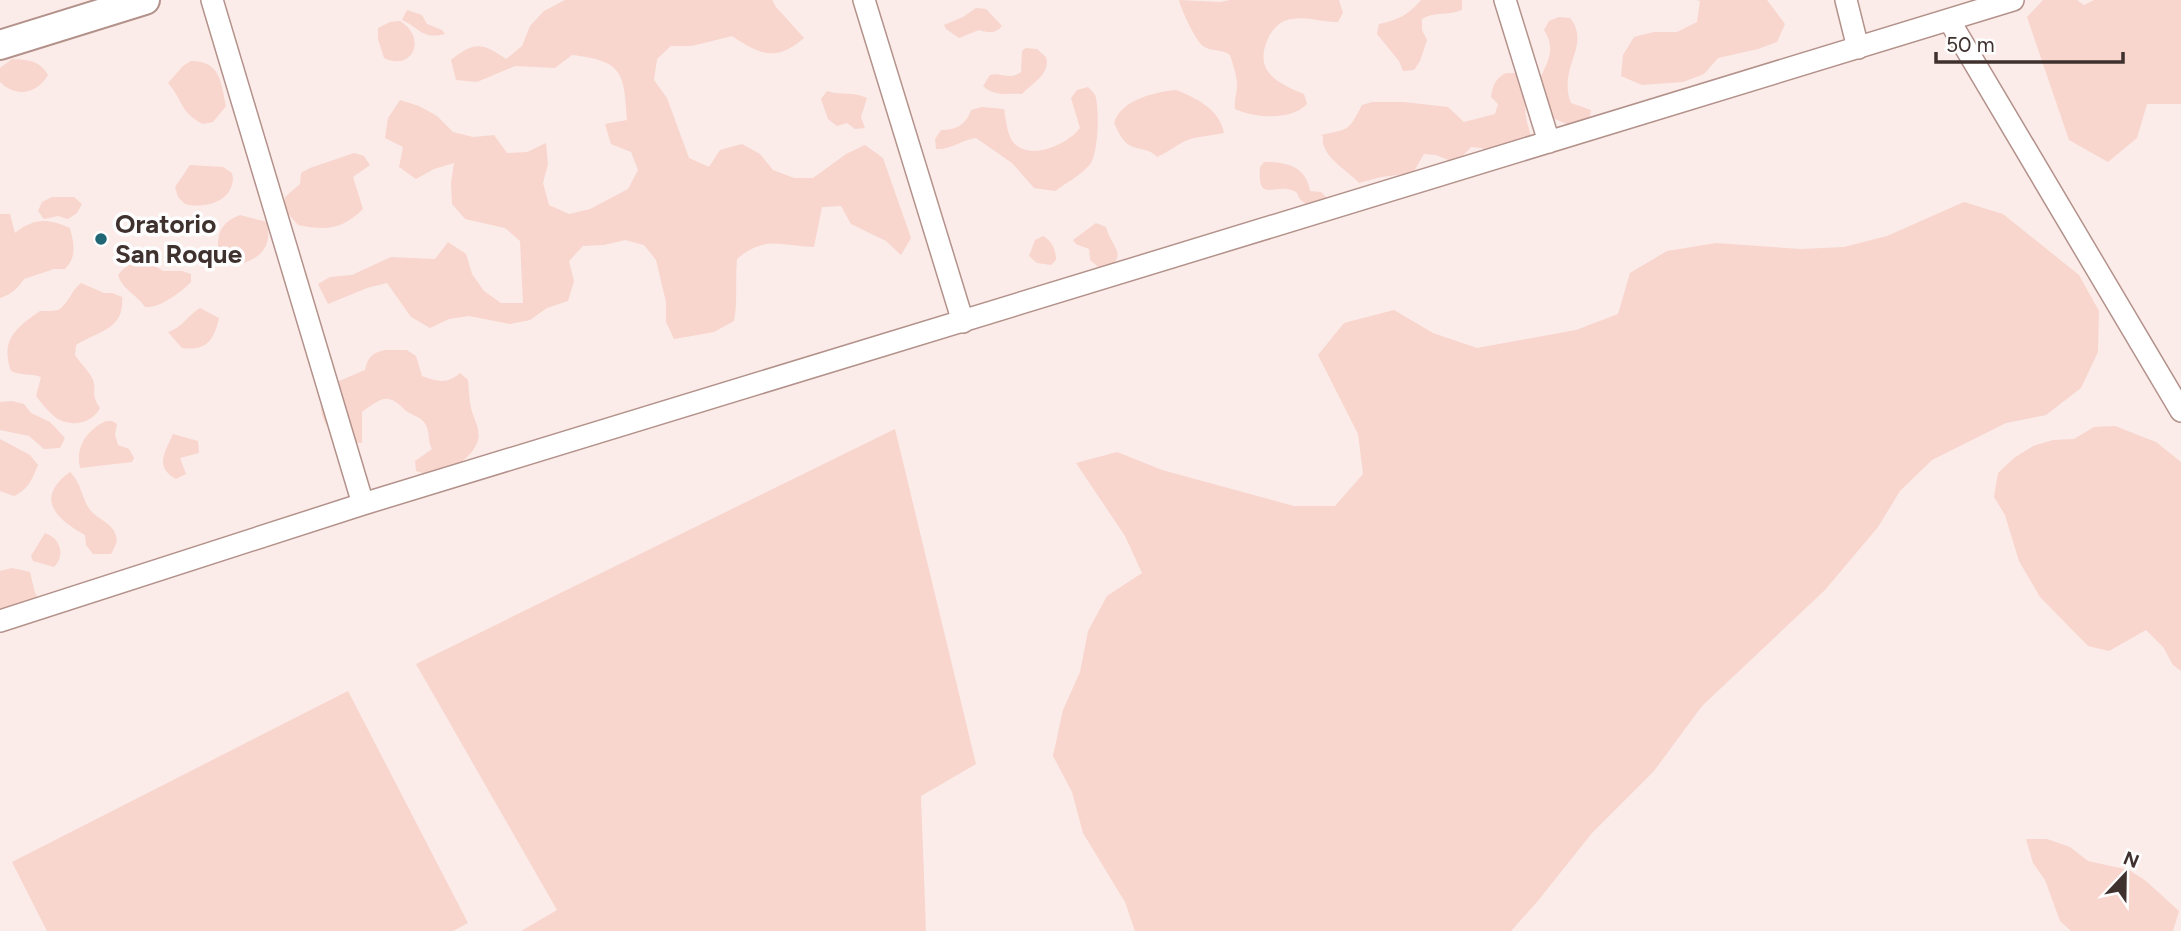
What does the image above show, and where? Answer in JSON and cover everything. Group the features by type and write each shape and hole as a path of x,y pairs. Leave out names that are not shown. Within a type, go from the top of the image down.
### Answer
{"main road":[{"path":"0,45 145,0"}],"street":[{"path":"212,0 363,504"},
{"path":"864,0 963,322"},
{"path":"1505,0 1549,142"},
{"path":"1846,0 1858,48"},
{"path":"0,621 363,504 2013,0"},
{"path":"1949,20 2181,411"}],"shaded area":[{"path":"565,0 772,0 804,38 794,46 777,53 768,53 752,48 732,36 692,46 671,46 657,59 654,80 667,98 689,158 709,167 720,150 742,144 760,154 773,170 794,178 813,178 846,154 865,145 883,158 911,238 901,255 886,241 851,224 841,206 822,207 814,247 765,244 737,259 734,321 714,332 674,339 666,322 666,302 656,260 644,245 625,240 583,246 569,261 574,281 568,301 547,308 530,320 510,324 469,316 449,319 430,328 411,317 387,283 328,304 318,284 330,277 352,275 391,257 435,259 448,242 466,254 472,274 484,291 501,303 523,303 520,241 505,228 465,219 452,204 454,163 434,169 416,179 399,167 403,147 385,138 388,118 400,100 437,116 453,132 473,137 494,135 507,153 527,152 546,143 548,164 543,183 549,205 569,214 590,209 628,189 638,170 631,152 611,144 605,124 627,120 622,80 611,66 602,61 572,55 555,68 515,66 477,82 456,80 451,60 459,54 478,46 506,59 522,46 530,26 544,11"},
{"path":"1179,0 1339,0 1343,13 1338,22 1291,19 1276,27 1267,41 1264,52 1266,69 1278,81 1304,94 1307,104 1292,113 1272,116 1235,109 1237,81 1230,55 1206,48 1200,43"},
{"path":"1421,0 1462,0 1462,10 1422,19 1422,30 1427,40 1420,61 1414,70 1403,71 1399,61 1377,34 1379,24 1402,16"},
{"path":"1696,0 1767,0 1785,24 1777,42 1718,58 1704,74 1683,82 1642,85 1621,76 1623,55 1634,37 1654,32 1677,32 1697,22 1700,1"},
{"path":"2043,0 2077,0 2084,5 2094,0 2181,0 2181,104 2147,104 2137,138 2108,162 2069,140 2027,17"},
{"path":"976,8 986,9 1002,26 994,32 979,30 959,38 946,29 944,25"},
{"path":"407,10 422,15 427,24 445,34 426,34 402,20"},
{"path":"1559,17 1570,18 1576,28 1576,47 1568,78 1571,103 1591,110 1589,121 1569,125 1548,116 1536,87 1550,52 1544,30 1549,21"},
{"path":"400,21 408,28 415,44 409,57 394,61 384,58 378,39 378,28"},
{"path":"1026,48 1037,49 1046,57 1047,63 1040,78 1022,94 996,93 983,86 990,75 1013,76 1021,72 1022,51"},
{"path":"12,59 37,64 48,75 38,86 26,92 6,87 0,82 0,68"},
{"path":"191,61 201,62 214,69 221,82 226,106 213,122 203,124 190,115 168,83"},
{"path":"1506,73 1517,73 1529,87 1525,114 1531,140 1490,155 1482,148 1471,147 1456,163 1436,155 1424,154 1413,173 1359,183 1325,150 1321,135 1347,128 1362,105 1372,102 1404,102 1448,107 1464,122 1495,114 1498,104 1491,97 1493,89 1497,80"},
{"path":"1088,87 1095,95 1098,119 1093,157 1084,171 1055,191 1034,188 1012,163 976,138 936,149 935,139 941,130 960,126 971,110 982,107 1004,109 1009,133 1016,145 1032,151 1051,148 1068,139 1080,128 1071,98 1077,90"},
{"path":"1176,90 1213,111 1224,133 1189,139 1157,157 1125,142 1114,123 1124,108 1149,95"},
{"path":"827,91 867,98 861,117 865,128 855,129 847,123 837,126 828,119 821,99"},
{"path":"354,153 364,156 370,165 353,177 363,209 348,221 334,227 298,225 284,209 285,197 300,184 301,173"},
{"path":"1264,162 1294,167 1304,176 1310,191 1321,192 1329,200 1317,207 1304,203 1294,191 1264,189 1261,186 1260,167"},
{"path":"190,165 223,167 232,173 228,193 209,204 185,204 178,197 175,187"},
{"path":"52,197 74,197 82,204 77,213 68,219 58,216 44,219 38,211 42,202"},
{"path":"1964,202 2003,214 2079,275 2099,311 2098,352 2081,388 2046,415 2006,423 1932,460 1900,491 1878,527 1825,590 1702,706 1654,771 1592,833 1511,931 1135,931 1125,902 1083,833 1072,792 1053,756 1063,710 1080,672 1088,631 1107,596 1142,573 1125,536 1076,463 1117,452 1162,470 1294,506 1335,506 1363,474 1358,434 1318,355 1344,323 1394,310 1433,333 1477,348 1576,330 1618,314 1630,273 1667,251 1716,243 1801,249 1844,247 1887,236"},
{"path":"0,214 10,214 15,233 28,224 41,221 70,228 74,250 69,264 65,269 54,269 24,279 14,291 0,298"},
{"path":"240,215 267,222 268,230 265,248 244,263 225,254 218,246 223,227"},
{"path":"1096,223 1106,227 1118,256 1111,265 1102,270 1090,260 1089,249 1073,240"},
{"path":"1043,236 1051,243 1055,253 1056,260 1051,265 1037,263 1029,256 1035,240"},
{"path":"145,260 163,271 191,274 191,282 176,295 151,307 145,307 118,275 130,264"},
{"path":"81,283 122,297 122,308 115,323 76,345 75,355 92,377 94,396 100,408 88,420 72,423 57,418 36,396 41,377 11,371 8,351 9,343 17,329 40,311 61,308"},
{"path":"200,308 219,318 214,333 203,346 182,348 168,332 177,328"},
{"path":"385,350 407,350 416,356 422,376 427,378 447,380 460,373 468,380 470,405 478,440 469,455 439,478 416,471 415,461 432,449 428,429 422,420 394,401 380,400 362,412 362,443 335,435 324,421 322,393 339,381 365,370 371,356"},
{"path":"0,402 24,404 31,413 50,422 65,438 60,448 44,449 29,436 0,430"},
{"path":"106,421 117,424 115,435 118,445 129,449 134,458 132,462 80,468 79,453 84,440 93,429"},
{"path":"2115,426 2156,442 2181,462 2181,671 2173,665 2163,647 2146,630 2109,651 2088,646 2040,597 2019,561 2005,515 1994,497 1998,473 2014,458 2033,446 2053,440 2074,439 2094,427"},
{"path":"895,429 976,764 921,796 926,931 521,931 557,910 416,664"},
{"path":"173,434 198,441 199,453 180,458 186,474 176,479 163,464"},
{"path":"0,439 30,455 38,465 27,487 14,496 0,491"},
{"path":"70,472 91,511 111,526 115,533 117,541 111,554 93,554 86,545 85,535 65,522 53,507 53,491"},
{"path":"45,533 60,547 60,557 54,567 33,561 31,556"},
{"path":"12,568 30,572 35,593 41,602 0,611 0,571"},
{"path":"348,691 468,923 453,931 47,931 12,862"},
{"path":"2026,839 2047,839 2070,847 2088,861 2129,870 2146,881 2179,911 2173,931 2071,931 2060,921 2045,880 2033,863"}],"place":[{"name":"Oratorio San Roque","path":"101,239"}]}
